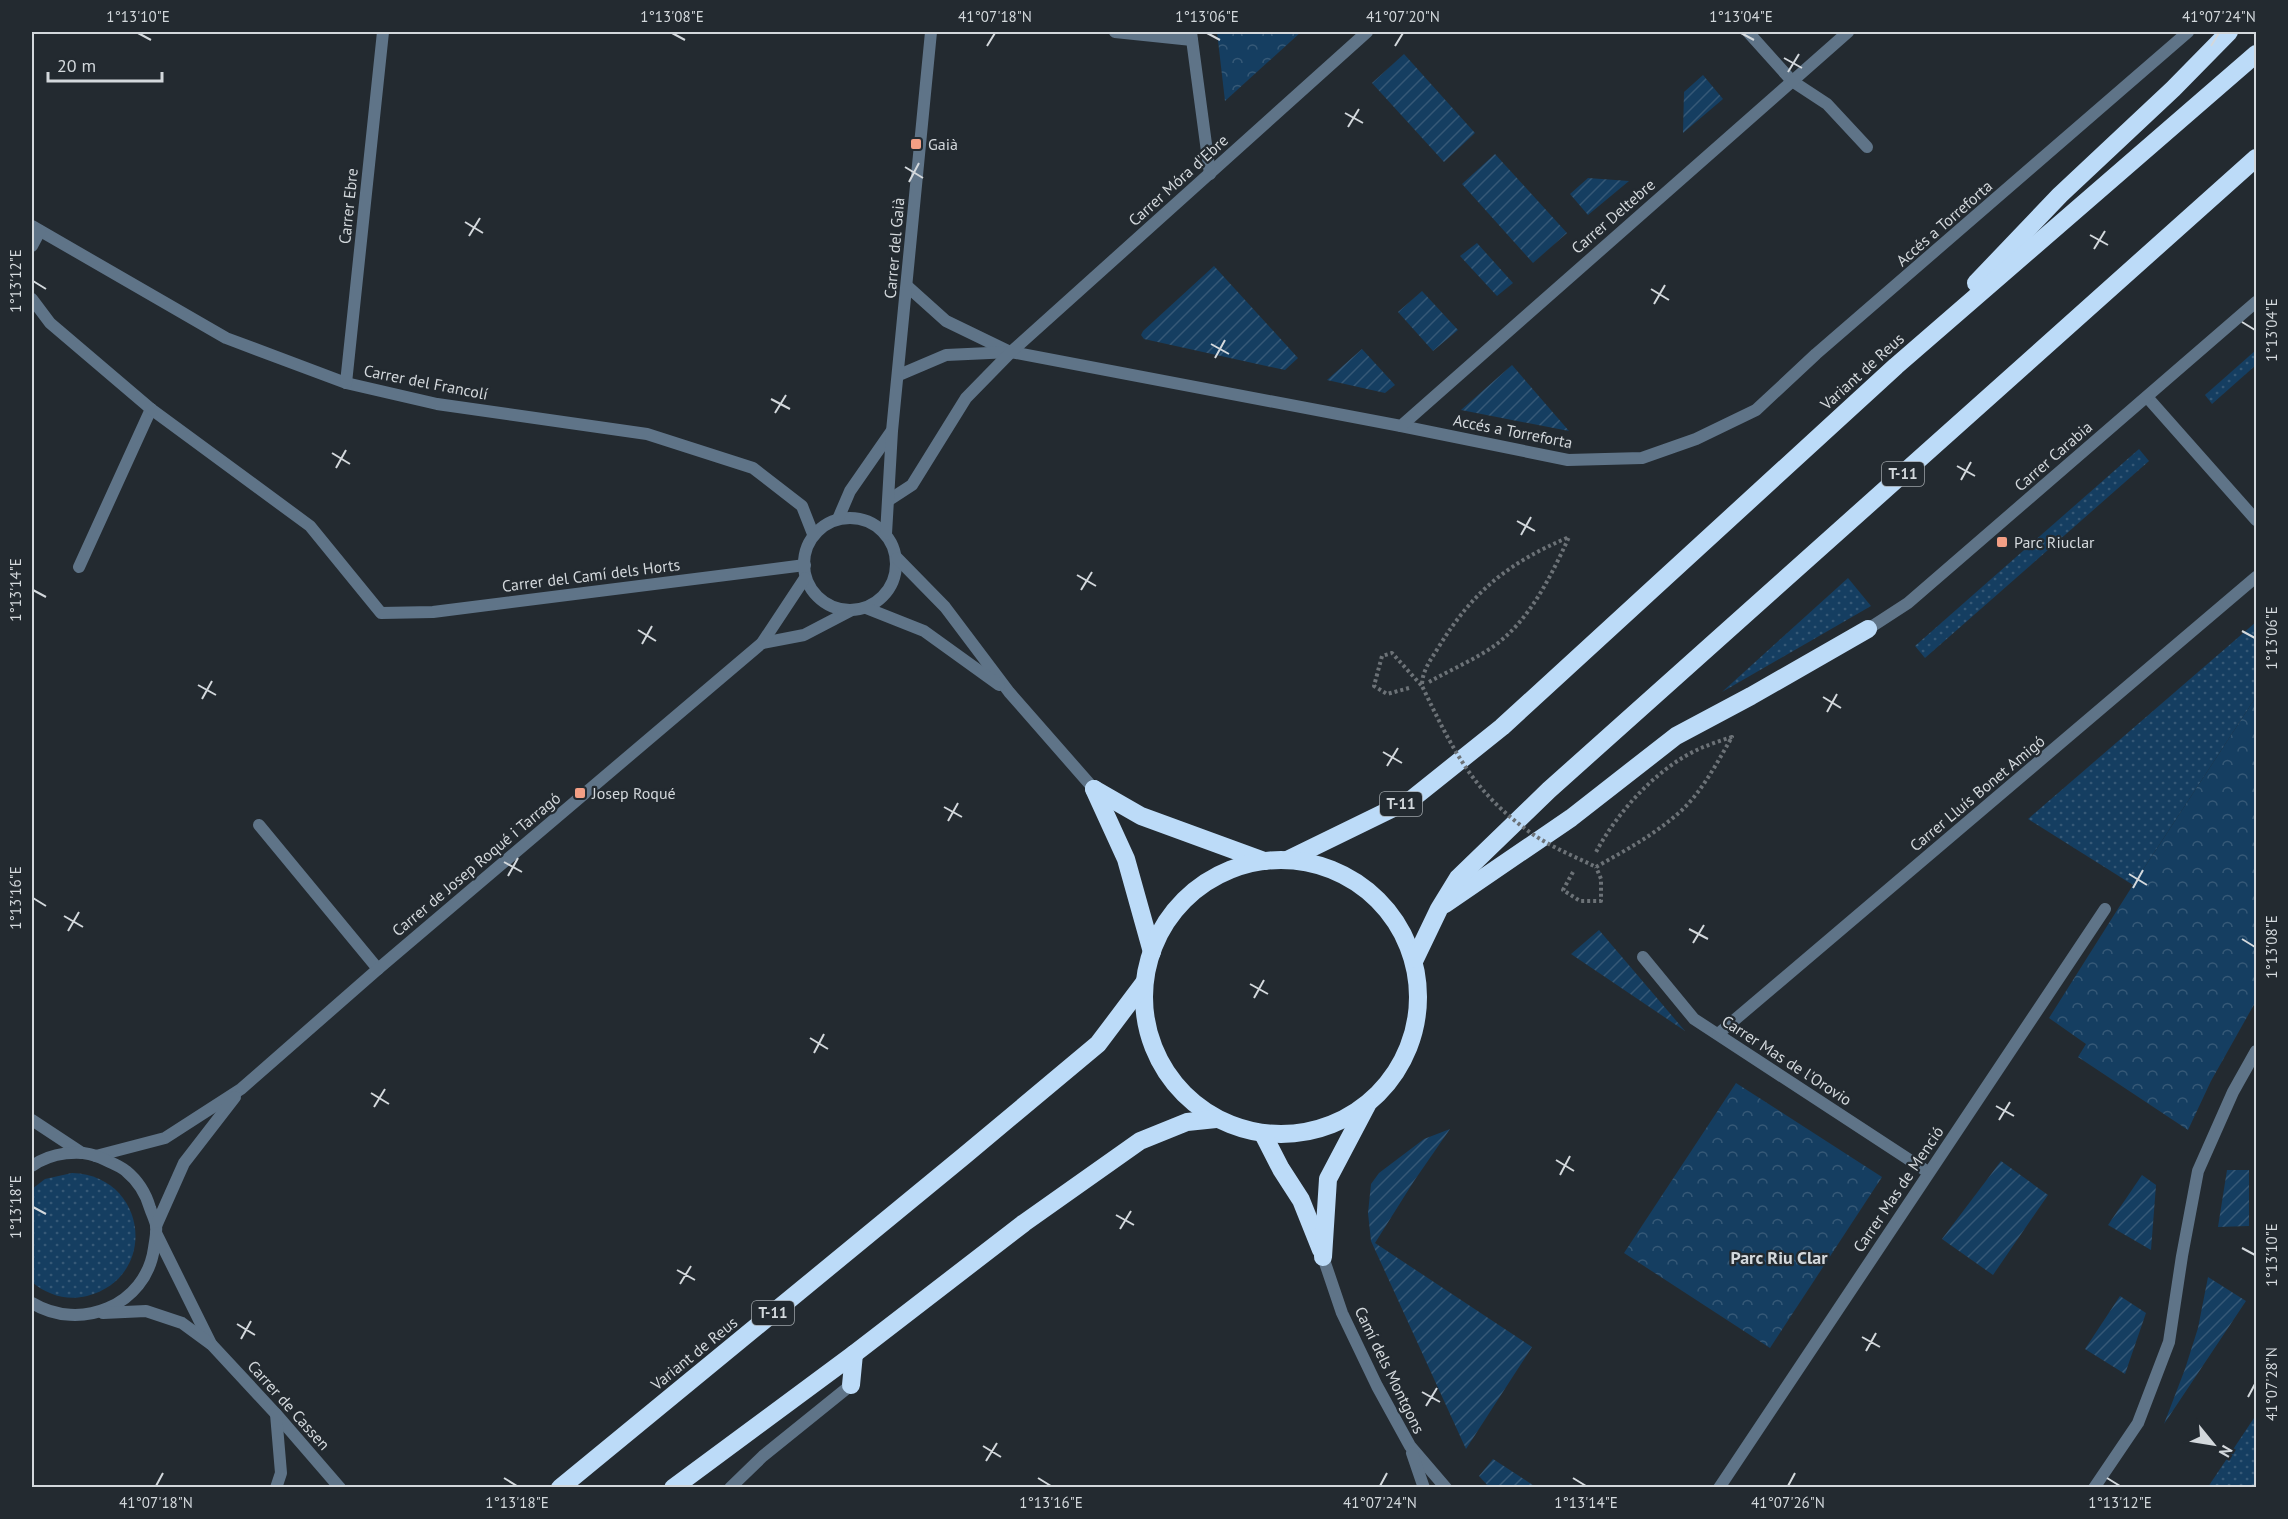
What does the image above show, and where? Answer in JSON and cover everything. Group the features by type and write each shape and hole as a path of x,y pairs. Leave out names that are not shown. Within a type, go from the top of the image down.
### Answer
{"highway":[{"path":"1896,366 2060,195 2173,89 2229,32"},
{"name":"Variant de Reus","path":"1287,860 1412,799 1502,727 1896,366 2256,54"},
{"name":"T-11","path":"1414,959 1439,909 1458,878 1549,790 2256,158"},
{"path":"1439,909 1571,818 1676,736 1868,629"},
{"path":"1094,789 1141,816 1264,861"},
{"path":"1094,789 1126,859 1152,952"},
{"name":"T-11","path":"1287,860 1310,863 1332,870 1353,880 1371,894 1394,920 1414,959 1417,1006 1412,1034 1397,1068 1368,1104 1349,1116 1318,1129 1285,1134 1263,1134 1216,1119 1190,1100 1168,1076 1153,1047 1144,1016 1144,983 1152,952 1162,929 1176,908 1195,891 1216,877 1239,867 1264,861 1287,860"},
{"name":"Variant de Reus","path":"560,1488 1098,1044 1144,983"},
{"path":"1323,1257 1328,1179 1368,1104"},
{"name":"T-11","path":"673,1488 854,1354 1024,1223 1140,1141 1187,1122 1216,1119"},
{"path":"1263,1134 1281,1169 1301,1200 1323,1257"},
{"path":"851,1385 854,1354"}],"street":[{"name":"Carrer Ebre","path":"346,383 384,32"},
{"name":"Carrer del Gaià","path":"886,534 892,431 931,32"},
{"path":"1115,32 1191,36 1210,174"},
{"name":"Carrer Móra d'Ebre","path":"889,500 912,485 966,398 1011,352 1367,32"},
{"path":"1748,32 1792,81 1827,104 1867,147"},
{"name":"Carrer Deltebre","path":"1401,426 1848,32"},
{"name":"Accés a Torreforta","path":"1011,352 1569,460 1642,458 1696,439 1756,410 1816,354 2188,32"},
{"name":"Carrer del Francolí","path":"36,228 226,338 346,383 437,404 647,434 753,468 802,506 813,534"},
{"path":"32,246 36,228"},
{"path":"907,286 945,321 1011,352"},
{"path":"32,299 50,323 151,409 79,567"},
{"name":"Carrer Carabia","path":"1868,629 1908,603 2256,302"},
{"path":"899,375 946,355 1011,352"},
{"path":"2147,397 2256,520"},
{"name":"Carrer del Camí dels Horts","path":"151,409 310,526 381,613 434,612 805,571"},
{"name":"Carrer del Gaià","path":"838,519 850,491 892,431"},
{"path":"762,643 804,634 850,611 866,608 883,596 894,579 897,558 893,545 886,534 873,523 856,517 838,519 825,525 813,534 804,555 805,571 815,595 831,606 850,611"},
{"path":"897,558 945,607 1009,693 1094,789"},
{"path":"762,643 805,571"},
{"name":"Carrer Lluís Bonet Amigó","path":"1718,1034 2256,577"},
{"path":"866,608 924,631 1009,693"},
{"name":"Carrer de Josep Roqué i Tarragó","path":"96,1156 165,1138 241,1089 378,969 762,643"},
{"path":"259,825 378,969"},
{"name":"Carrer Mas de Menció","path":"1719,1488 2105,909"},
{"name":"Carrer Mas de l'Orovio","path":"1643,957 1694,1018 1928,1172"},
{"path":"2094,1488 2138,1423 2169,1342 2198,1171 2233,1092 2256,1051"},
{"name":"Carrer de Josep Roqué i Tarragó","path":"156,1229 184,1162 241,1089"},
{"path":"32,1120 82,1153"},
{"path":"32,1166 57,1154 82,1153 96,1156"},
{"name":"Carrer de Cassen","path":"96,1156 125,1170 146,1195 156,1229 212,1345"},
{"path":"96,1313 121,1302 140,1283 153,1259 156,1229"},
{"name":"Camí dels Montgons","path":"1323,1257 1347,1323 1377,1386 1410,1446 1446,1488"},
{"name":"Carrer de Cassen","path":"32,1303 44,1311 70,1316 146,1311 182,1323 212,1345 340,1488"},
{"path":"730,1488 763,1456 851,1385"},
{"path":"276,1414 281,1473 276,1488"},
{"path":"1410,1446 1424,1488"}],"path":[{"path":"1422,686 1422,674 1456,618 1494,578 1533,552 1569,537 1551,578 1521,620 1494,645 1429,682"},
{"path":"1409,688 1387,694 1374,686 1382,656 1392,653 1422,686 1452,748 1480,788 1503,812 1537,836 1596,867 1601,879 1601,901 1580,901 1563,890 1573,872"},
{"path":"1596,852 1604,837 1635,797 1667,769 1700,749 1732,737 1714,768 1683,809 1645,839 1596,867"}],"green space":[{"path":"1217,32 1301,32 1225,101"},
{"path":"1404,54 1475,133 1444,162 1372,83"},
{"path":"1703,75 1723,99 1683,133 1684,92"},
{"path":"1495,154 1567,233 1533,263 1462,184"},
{"path":"1588,178 1629,181 1588,215 1570,194"},
{"path":"1477,243 1513,283 1497,296 1460,256"},
{"path":"1214,266 1298,358 1285,370 1144,339 1141,335"},
{"path":"1422,291 1458,330 1433,351 1398,312"},
{"path":"1362,349 1395,385 1385,393 1327,380"},
{"path":"2256,350 2256,365 2212,404 2205,395"},
{"path":"1512,365 1569,431 1461,410"},
{"path":"2139,449 2149,461 1925,658 1915,646"},
{"path":"1848,578 1871,606 1722,692"},
{"path":"2256,622 2256,697 2133,885 2028,819"},
{"path":"2256,697 2256,1001 2211,1081 2188,1130 2078,1057 2086,1044 2049,1018"},
{"path":"1599,930 1685,1031 1571,954"},
{"path":"1736,1083 1882,1177 1770,1348 1624,1253"},
{"path":"1450,1129 1375,1243 1532,1347 1466,1449 1371,1241 1368,1213 1371,1184 1379,1173 1424,1139"},
{"path":"2001,1161 2048,1195 1993,1275 1942,1239"},
{"path":"2227,1170 2249,1170 2249,1226 2218,1227"},
{"path":"72,1173 97,1178 116,1190 129,1208 135,1228 134,1249 126,1269 110,1285 87,1296 72,1298 51,1293 32,1282 32,1189 45,1179"},
{"path":"2142,1175 2156,1185 2151,1250 2108,1225"},
{"path":"2208,1277 2246,1301 2164,1424 2198,1328"},
{"path":"2120,1296 2146,1313 2125,1374 2085,1349"},
{"path":"2256,1415 2256,1487 2208,1487"},
{"path":"1493,1459 1536,1487 1489,1487 1479,1476"}],"place":[{"name":"Gaià","path":"916,144"},
{"name":"Parc Riuclar","path":"2002,542"},
{"name":"Josep Roqué","path":"580,793"}],"district":[{"name":"Parc Riu Clar","path":"1779,1258"}]}
